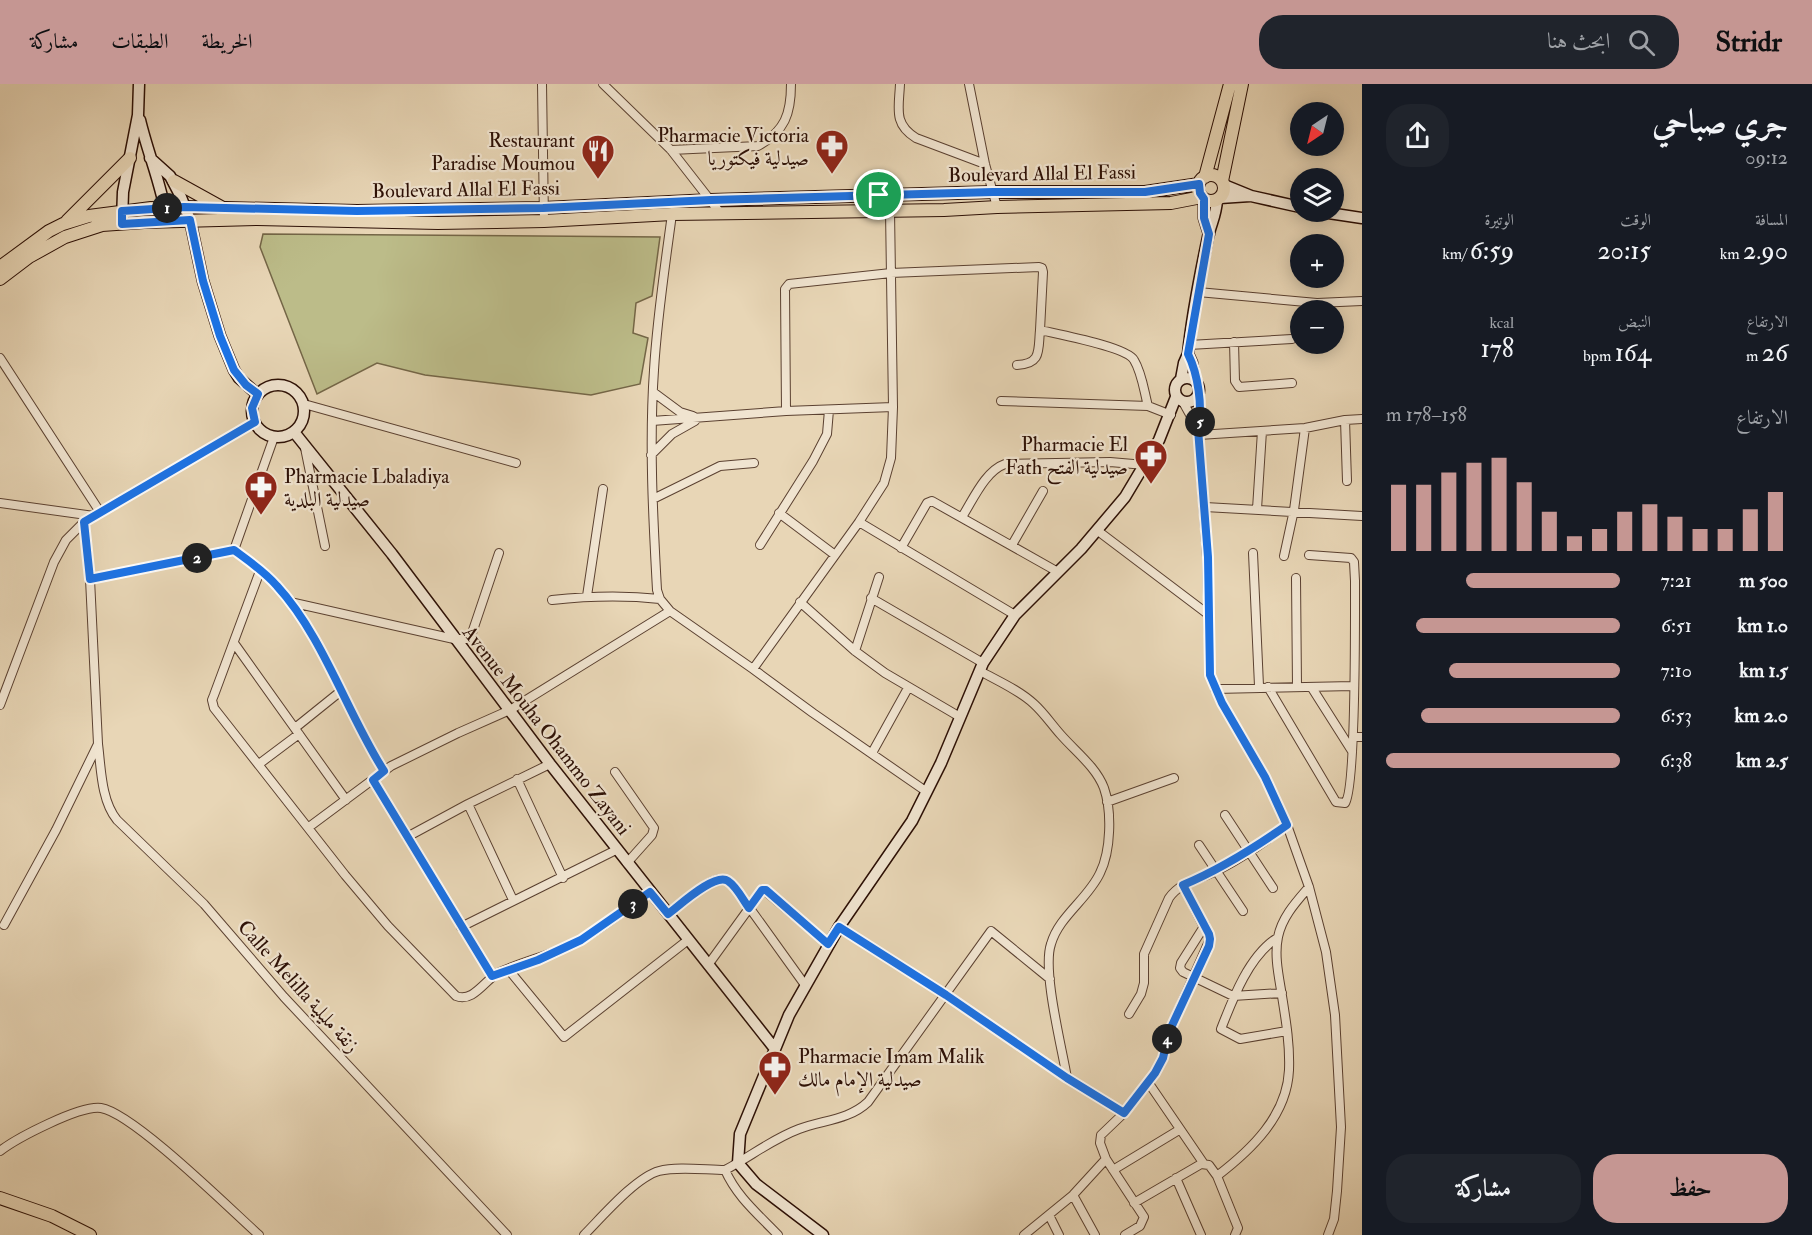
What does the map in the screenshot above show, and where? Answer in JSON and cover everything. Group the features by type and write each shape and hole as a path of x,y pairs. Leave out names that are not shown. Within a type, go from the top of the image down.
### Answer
{"main road":[{"path":"1230,84 1199,188 1211,199 1224,190 1223,183 1242,84"},
{"path":"63,224 130,159"},
{"path":"1202,181 1214,176 1223,183"},
{"path":"174,181 222,208"},
{"name":"Boulevard Allal El Fassi","path":"166,214 190,220 257,219 438,223 711,200 993,192 1145,192 1202,181"},
{"name":"Boulevard Allal El Fassi","path":"0,267 49,231 63,224 89,216 122,217 166,214 184,207 543,215 721,214 1171,203 1211,199"},
{"name":"Boulevard Allal El Fassi","path":"0,279 29,257 65,237 122,217"},
{"path":"0,1198 52,1216 90,1235"}],"street":[{"path":"122,217 123,192 138,115 139,84"},
{"path":"542,84 543,215"},
{"path":"603,84 671,150 721,214"},
{"path":"671,150 758,146 767,141 787,117 791,106 791,84"},
{"path":"900,84 898,114 900,124 906,132 916,138 985,164"},
{"path":"969,84 985,164 997,207"},
{"path":"138,115 166,214"},
{"path":"150,158 174,181 190,220 203,281 234,370 239,378 258,394"},
{"path":"1223,183 1251,196 1290,205"},
{"path":"1198,432 1179,399 1175,385 1181,379 1188,350 1209,234 1204,218 1211,199 1251,196"},
{"path":"753,669 859,522 884,483 891,458 893,407 890,211"},
{"path":"672,214 657,329 652,421 651,455 657,590 660,599 670,611 927,792"},
{"path":"1344,215 1362,218"},
{"path":"786,411 787,286 789,284 891,273 1042,268 1038,352 1033,362 1017,365"},
{"path":"1198,291 1317,303 1362,301"},
{"path":"1040,330 1114,348 1130,355 1134,359 1148,406"},
{"path":"1188,350 1234,342 1290,339"},
{"path":"1234,342 1235,381 1239,387 1292,383"},
{"path":"1188,350 1195,381 1199,388 1198,432 1205,507 1210,675 1215,689 1265,777 1287,825 1309,887 1326,952 1335,1015 1341,1127 1338,1191 1334,1219 1328,1235"},
{"path":"0,358 97,514"},
{"path":"1181,379 1190,378 1195,381"},
{"path":"272,385 281,385 296,391 304,404 303,420 294,432 286,436 274,437 264,432 255,422 252,408 258,394 272,385"},
{"path":"653,392 680,412 699,419"},
{"path":"1179,399 1191,402 1198,396"},
{"path":"823,1235 756,1184 738,1163 740,1134 789,1015 828,944 912,821 927,792 981,667 1015,615 1098,531 1125,497 1159,441 1179,399"},
{"path":"1001,401 1148,406 1171,415"},
{"path":"304,404 516,463"},
{"path":"652,421 786,411 893,407"},
{"path":"759,545 813,461 827,434 829,410"},
{"path":"651,455 672,434 699,419"},
{"path":"1198,432 1305,428 1362,419"},
{"path":"1345,420 1347,481"},
{"path":"0,705 54,562 66,540 84,522 255,422"},
{"path":"1284,556 1294,510 1305,428"},
{"path":"1257,509 1262,431"},
{"name":"Avenue Mouha Ohammo Zayani","path":"294,432 392,554 454,639 616,850 775,1049"},
{"path":"234,550 274,437"},
{"path":"305,447 325,546"},
{"path":"962,517 997,466 1110,462 1145,465"},
{"path":"653,499 720,466 754,463"},
{"path":"587,596 603,489"},
{"path":"1012,545 1043,491"},
{"path":"901,548 929,500 1058,572"},
{"path":"1,501 97,514"},
{"path":"1205,507 1294,510 1362,516"},
{"path":"779,513 835,555"},
{"name":"Calle Melilla زنقة مليلية","path":"84,522 90,579 98,744 105,790 113,816 204,904 284,997 507,1235"},
{"path":"859,522 1015,615"},
{"path":"1098,531 1209,615"},
{"path":"90,579 234,550 276,584 291,602 315,641 384,771"},
{"path":"291,602 454,639 470,639 499,553"},
{"path":"1253,553 1263,686 1336,802 1342,804 1348,800 1352,752 1357,737 1353,686 1359,581 1351,558 1309,555"},
{"path":"261,571 212,704 345,875 388,926 456,996 468,997 492,976 538,960 581,940 650,892"},
{"path":"855,651 879,577"},
{"path":"1296,578 1297,687"},
{"path":"552,600 587,596 660,599"},
{"path":"871,598 981,667 1034,704 1095,772 1103,787 1107,802 1109,839 1105,861 1100,875 1061,926 1051,943 1048,959 1067,1078"},
{"path":"800,602 855,651 885,674 960,717"},
{"path":"309,827 384,771 458,733 510,710 670,611"},
{"path":"234,643 346,800"},
{"path":"1215,689 1263,686 1312,688 1353,686"},
{"path":"872,753 908,688"},
{"path":"1312,688 1352,752"},
{"path":"258,764 341,691"},
{"path":"4,925 56,830 98,744"},
{"path":"407,837 550,764"},
{"path":"615,772 654,828 652,835 627,863"},
{"path":"1107,802 1174,778"},
{"path":"517,779 563,878"},
{"path":"373,780 492,976"},
{"path":"468,804 513,900"},
{"path":"1225,815 1273,888"},
{"path":"1129,1014 1141,994 1144,983 1144,954 1169,898 1175,890 1250,852 1287,825"},
{"path":"1199,845 1243,911"},
{"path":"461,927 616,850"},
{"path":"668,914 704,887 720,879 729,882 805,985"},
{"path":"1125,1235 1140,1226 1144,1217 1106,1159 1100,1143 1101,1135 1124,1113 1163,1058 1169,1032 1210,939 1183,885"},
{"path":"1216,1176 1244,1155 1256,1142 1278,1109 1287,1086 1289,1071 1287,1031 1277,961 1278,938 1285,918 1309,887"},
{"path":"708,965 762,890 765,889 828,944"},
{"path":"1205,925 1181,963 1180,968 1183,972 1233,996 1282,993"},
{"path":"839,927 946,995 1067,1078 1124,1113"},
{"path":"584,1235 639,1181 651,1173 671,1170 725,1170 762,1147 799,1130 855,1113 878,1091 991,931 1050,979"},
{"path":"1278,938 1264,948 1233,996 1221,1029 1240,1039 1287,1031"},
{"path":"508,969 564,1037 688,940"},
{"path":"1148,1082 1179,1130 1204,1164 1209,1166 1216,1176 1238,1228 1235,1235"},
{"path":"0,1151 15,1140 60,1120 86,1110 102,1108 119,1115 148,1137 259,1235"},
{"path":"1113,1170 1179,1130"},
{"path":"1024,1235 1073,1195 1106,1159"},
{"path":"1134,1203 1204,1164"},
{"path":"725,1170 732,1186 742,1199 778,1235"},
{"path":"1176,1178 1202,1235"},
{"path":"1073,1195 1095,1235"},
{"path":"1049,1215 1059,1235"}],"green space":[{"path":"263,234 660,237 652,296 636,303 633,333 648,338 640,384 591,395 425,375 377,363 317,394 260,247"}],"place":[{"name":"Pharmacie Victoria صيدلية فيكتوريا","path":"832,175"},
{"name":"Restaurant Paradise Moumou","path":"598,180"},
{"name":"Pharmacie El Fath صيدلية الفتح","path":"1151,485"},
{"name":"Pharmacie Lbaladiya صيدلية البلدية","path":"261,516"},
{"name":"Pharmacie Imam Malik صيدلية الإمام مالك","path":"775,1096"}],"route":[{"path":"1199,184 1200,193 1204,199 1204,218 1209,234 1188,354 1199,388 1200,421 1198,429 1208,557 1210,675 1222,703 1265,777 1287,825 1250,852 1216,871 1183,885 1209,934 1209,946 1169,1032 1163,1058 1155,1073 1124,1113 1067,1078 946,995 839,927 828,944 766,890 762,890 749,908 736,889 725,879 704,887 668,914 650,892 581,940 538,960 492,976 472,947 373,780 384,771 315,641 291,602 276,584 234,550 90,579 84,522 255,422 252,408 258,394 239,378 220,336 196,254 190,220 122,224 122,211 184,207 357,211 543,208 879,195 1145,192 1199,184"}]}
